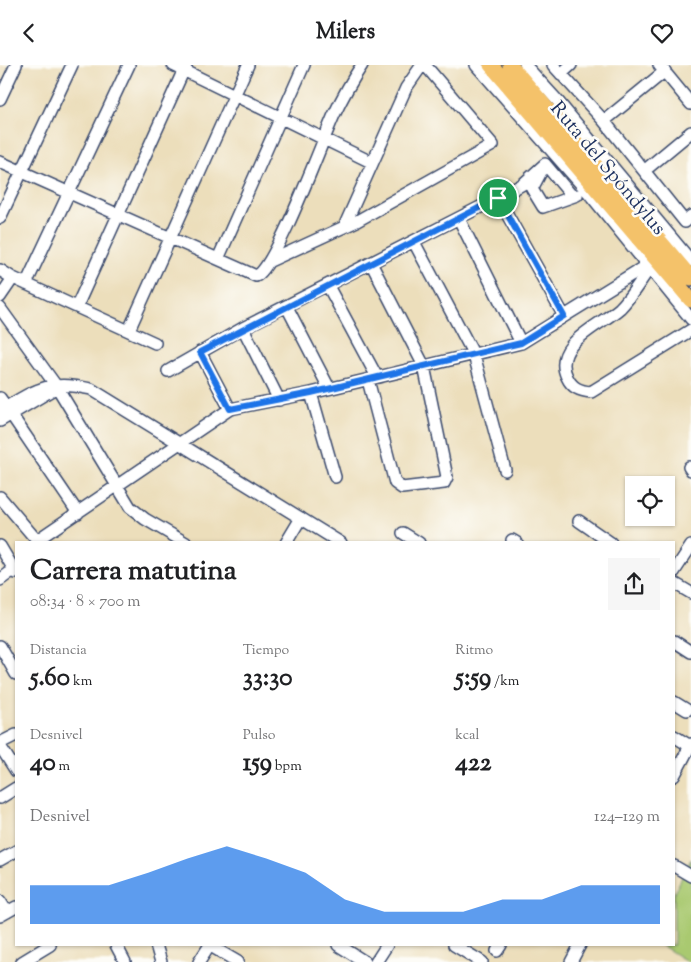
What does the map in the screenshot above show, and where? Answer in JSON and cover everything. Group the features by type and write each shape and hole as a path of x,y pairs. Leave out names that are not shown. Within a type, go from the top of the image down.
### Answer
{"highway":[{"name":"Ruta del Spóndylus","path":"492,65 691,300"},
{"name":"Ruta del Spóndylus","path":"510,65 596,186 691,278"}],"street":[{"path":"0,99 16,65"},
{"path":"0,218 72,65"},
{"path":"26,284 129,65"},
{"path":"129,330 248,65"},
{"path":"218,259 279,117 304,65"},
{"path":"0,162 256,276 262,273 285,233 335,114 362,65"},
{"path":"270,261 344,227 493,145 424,65 406,88 371,162 344,227"},
{"path":"476,65 550,150 596,186 649,266 691,319"},
{"path":"525,65 556,99 691,261"},
{"path":"553,65 604,121 685,222 691,216"},
{"path":"561,74 571,65"},
{"path":"77,306 119,214 181,66 234,96 371,162"},
{"path":"604,121 662,68 691,104"},
{"path":"644,171 691,132"},
{"path":"550,150 532,189 543,207 596,186"},
{"path":"545,163 572,196"},
{"path":"168,371 243,328 414,243 498,198 523,184 545,163"},
{"path":"498,198 564,316"},
{"path":"459,219 521,343"},
{"path":"414,243 474,355 504,470"},
{"path":"328,286 372,378 395,483 402,488 444,483 447,477 424,366 371,263"},
{"path":"0,497 38,541 230,409 311,393 521,343 649,266"},
{"path":"649,266 620,307 568,348 563,365 568,379 581,391 591,392 691,330"},
{"path":"0,270 13,278 155,343"},
{"path":"0,297 13,278"},
{"path":"287,307 329,388"},
{"path":"0,308 57,387 130,507 145,519 183,541"},
{"path":"243,328 279,399"},
{"path":"200,352 230,409"},
{"path":"0,421 5,407 40,388 75,386 90,389 338,541"},
{"path":"311,393 335,477"},
{"path":"5,407 78,513"},
{"path":"287,541 301,518"},
{"path":"579,521 609,541"},
{"path":"404,533 416,541"},
{"path":"0,546 15,569"},
{"path":"675,570 691,546"},
{"path":"0,580 15,572"},
{"path":"675,584 691,593"},
{"path":"675,642 691,652"},
{"path":"0,646 15,672"},
{"path":"675,703 687,710"},
{"path":"15,736 0,745 15,769"},
{"path":"675,737 691,745 675,773"},
{"path":"0,798 15,789"},
{"path":"0,860 15,852"},
{"path":"675,867 691,876"},
{"path":"0,901 8,911"},
{"path":"22,962 48,946"},
{"path":"116,946 124,962"},
{"path":"156,946 161,962"},
{"path":"199,962 209,946"},
{"path":"212,946 238,962"},
{"path":"340,946 365,962"},
{"path":"376,962 386,946"},
{"path":"456,946 482,962"},
{"path":"571,962 578,946"}],"green space":[{"path":"691,859 691,962 663,946 675,946 675,891"}],"route":[{"path":"498,198 564,316 521,343 311,393 230,409 200,352 243,328 414,243 498,198"}]}
